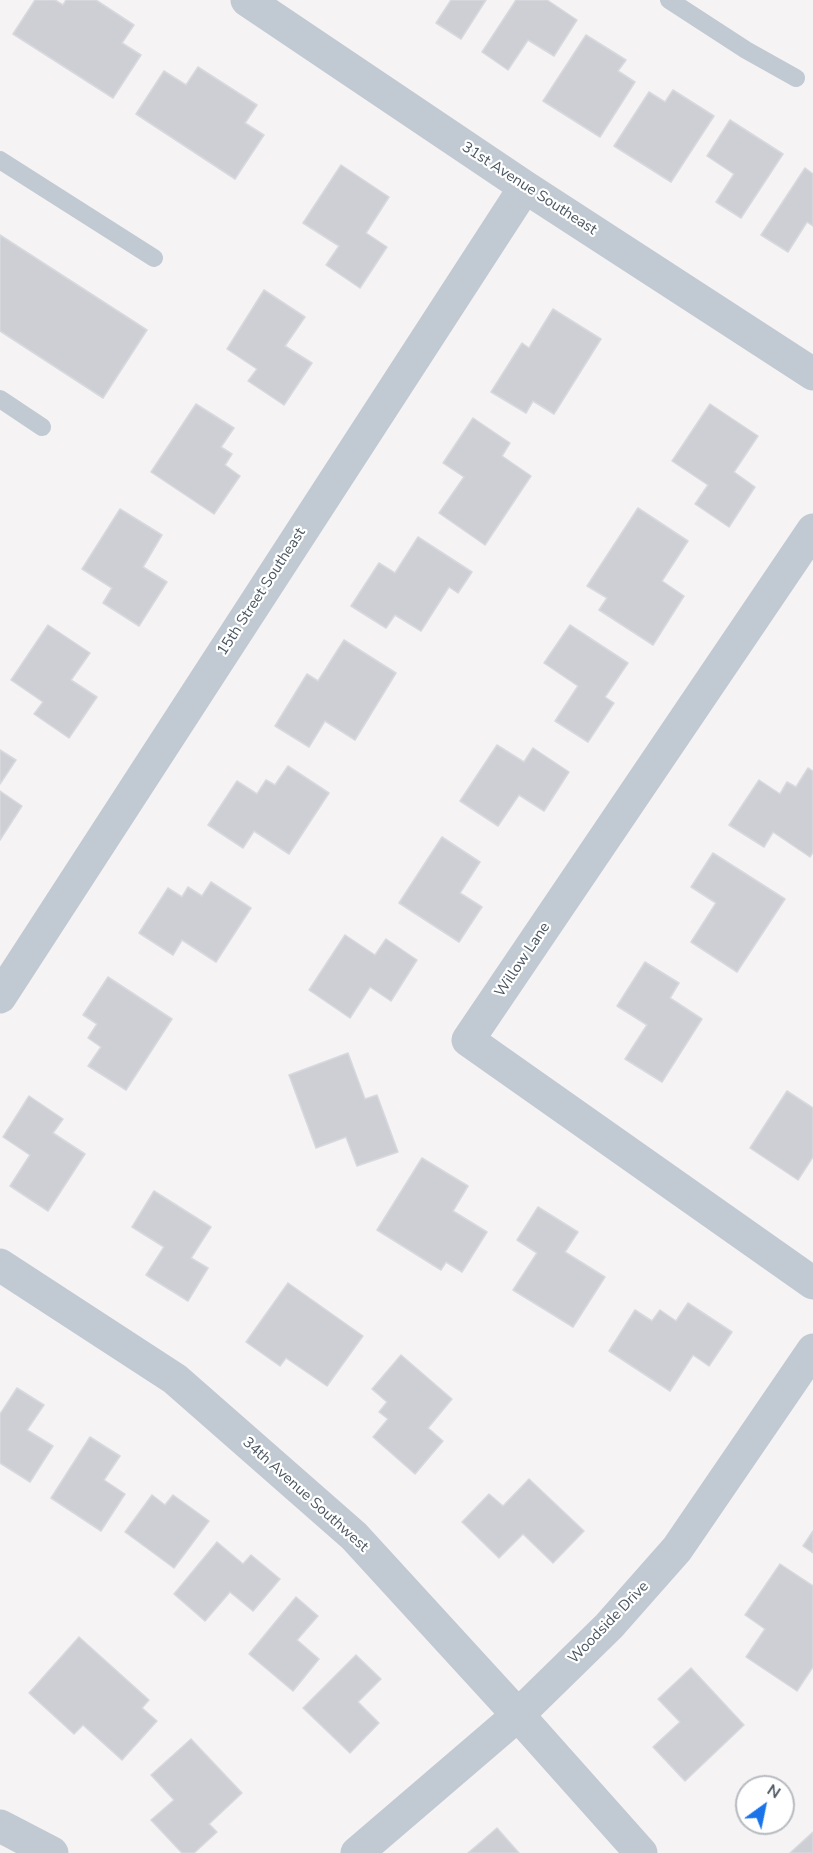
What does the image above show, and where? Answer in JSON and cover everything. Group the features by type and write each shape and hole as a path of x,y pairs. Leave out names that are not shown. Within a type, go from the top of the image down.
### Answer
{"street":[{"name":"31st Avenue Southeast","path":"247,0 525,187 813,374"},
{"name":"15th Street Southeast","path":"0,997 525,187"},
{"name":"Willow Lane","path":"813,530 468,1040 813,1283"},
{"name":"34th Avenue Southwest","path":"0,1265 176,1379 354,1536 518,1714 640,1853"},
{"name":"Woodside Drive","path":"357,1853 518,1714 609,1626 677,1549 813,1350"},
{"path":"0,1826 52,1853"}],"lane":[{"path":"669,0 746,50 796,78"},
{"path":"0,160 154,258"},
{"path":"0,399 42,427"}],"building":[{"path":"35,0 55,0 63,5 66,0 96,0 134,25 122,43 141,55 113,98 13,34"},
{"path":"451,0 486,0 461,39 436,23"},
{"path":"516,0 547,0 577,20 554,56 528,40 508,70 482,52"},
{"path":"586,35 626,60 618,71 635,82 600,137 543,101"},
{"path":"198,67 257,105 245,123 264,135 235,179 136,114 164,71 186,85"},
{"path":"673,90 714,116 671,182 614,146 649,92 665,102"},
{"path":"730,120 783,154 741,218 716,202 734,174 707,156"},
{"path":"341,165 389,197 366,233 387,247 360,288 326,265 339,246 303,223"},
{"path":"805,168 813,174 813,226 807,222 788,252 761,235"},
{"path":"0,235 147,330 103,398 0,331"},
{"path":"264,290 305,317 285,346 312,363 284,405 248,381 257,369 227,349"},
{"path":"553,309 601,339 554,414 533,401 526,413 491,392 522,343 529,348"},
{"path":"196,404 234,428 221,447 232,454 225,465 240,476 214,514 151,472"},
{"path":"710,404 758,436 734,472 755,487 729,527 695,504 708,485 672,461"},
{"path":"473,418 510,443 502,456 531,476 485,545 439,513 464,477 443,463"},
{"path":"638,508 688,541 662,581 684,596 653,645 599,610 607,598 587,586"},
{"path":"120,509 162,535 143,567 167,582 139,626 103,603 112,588 82,569"},
{"path":"418,537 472,572 458,593 449,587 421,631 395,615 386,628 351,606 379,563 395,573"},
{"path":"48,625 90,653 71,680 97,697 69,738 34,714 43,702 11,680"},
{"path":"570,625 628,663 605,697 614,703 588,742 555,721 578,686 544,663"},
{"path":"344,640 396,673 355,740 325,721 309,747 275,726 307,674 318,681"},
{"path":"497,745 524,762 533,748 569,772 544,811 519,795 498,826 460,801"},
{"path":"0,750 16,760 0,784"},
{"path":"288,766 329,793 289,854 254,831 243,848 208,825 237,781 257,794 266,780 275,785"},
{"path":"808,768 813,771 813,852 810,857 773,832 764,847 729,825 759,780 780,794 787,782 796,787"},
{"path":"0,791 22,806 0,840"},
{"path":"442,837 480,862 460,893 482,907 459,942 399,903"},
{"path":"713,853 785,899 737,972 691,942 716,903 691,887"},
{"path":"211,882 251,908 216,962 182,940 173,955 139,933 168,888 182,897 188,887 202,896"},
{"path":"345,935 375,955 386,939 417,960 391,1001 370,987 350,1018 309,990"},
{"path":"645,962 679,983 670,998 702,1019 662,1082 625,1059 647,1025 617,1006"},
{"path":"108,977 172,1019 126,1090 88,1066 101,1047 88,1038 97,1024 83,1015"},
{"path":"348,1053 365,1099 377,1095 398,1152 357,1166 346,1137 316,1148 289,1075"},
{"path":"787,1091 813,1108 813,1157 798,1180 750,1148"},
{"path":"29,1096 63,1119 53,1133 85,1154 48,1211 10,1186 30,1155 3,1137"},
{"path":"422,1158 468,1186 453,1211 487,1232 462,1272 446,1262 441,1270 377,1230"},
{"path":"154,1191 211,1227 191,1258 208,1268 188,1301 146,1275 164,1247 132,1227"},
{"path":"538,1207 578,1232 565,1252 605,1277 573,1327 513,1290 537,1253 517,1240"},
{"path":"288,1283 363,1336 327,1386 286,1358 280,1366 246,1342"},
{"path":"688,1303 732,1332 709,1366 693,1355 670,1391 609,1351 635,1310 652,1321 660,1310 676,1321"},
{"path":"401,1355 452,1399 428,1428 443,1441 415,1474 373,1437 388,1419 379,1412 387,1402 372,1389"},
{"path":"17,1388 44,1405 27,1430 53,1446 30,1482 0,1463 0,1414"},
{"path":"90,1437 120,1456 104,1480 125,1494 101,1531 51,1498"},
{"path":"529,1479 584,1531 553,1563 523,1534 499,1558 462,1522 489,1494 503,1506"},
{"path":"152,1495 165,1505 173,1495 209,1521 174,1568 125,1532"},
{"path":"813,1531 813,1553 803,1546"},
{"path":"217,1542 243,1564 251,1555 280,1579 253,1611 230,1592 205,1621 174,1594"},
{"path":"780,1564 813,1586 813,1667 797,1691 746,1657 765,1629 745,1615"},
{"path":"296,1597 318,1616 297,1640 319,1659 293,1691 249,1654"},
{"path":"79,1637 149,1700 142,1708 157,1721 122,1760 83,1725 74,1734 29,1693"},
{"path":"356,1655 381,1679 358,1702 379,1723 350,1753 303,1708"},
{"path":"691,1668 744,1725 685,1781 653,1747 680,1722 658,1699"},
{"path":"191,1739 242,1793 209,1824 217,1832 194,1853 182,1853 151,1820 174,1800 151,1775"},
{"path":"497,1828 519,1853 468,1853"},
{"path":"813,1832 813,1853 790,1853"}]}
